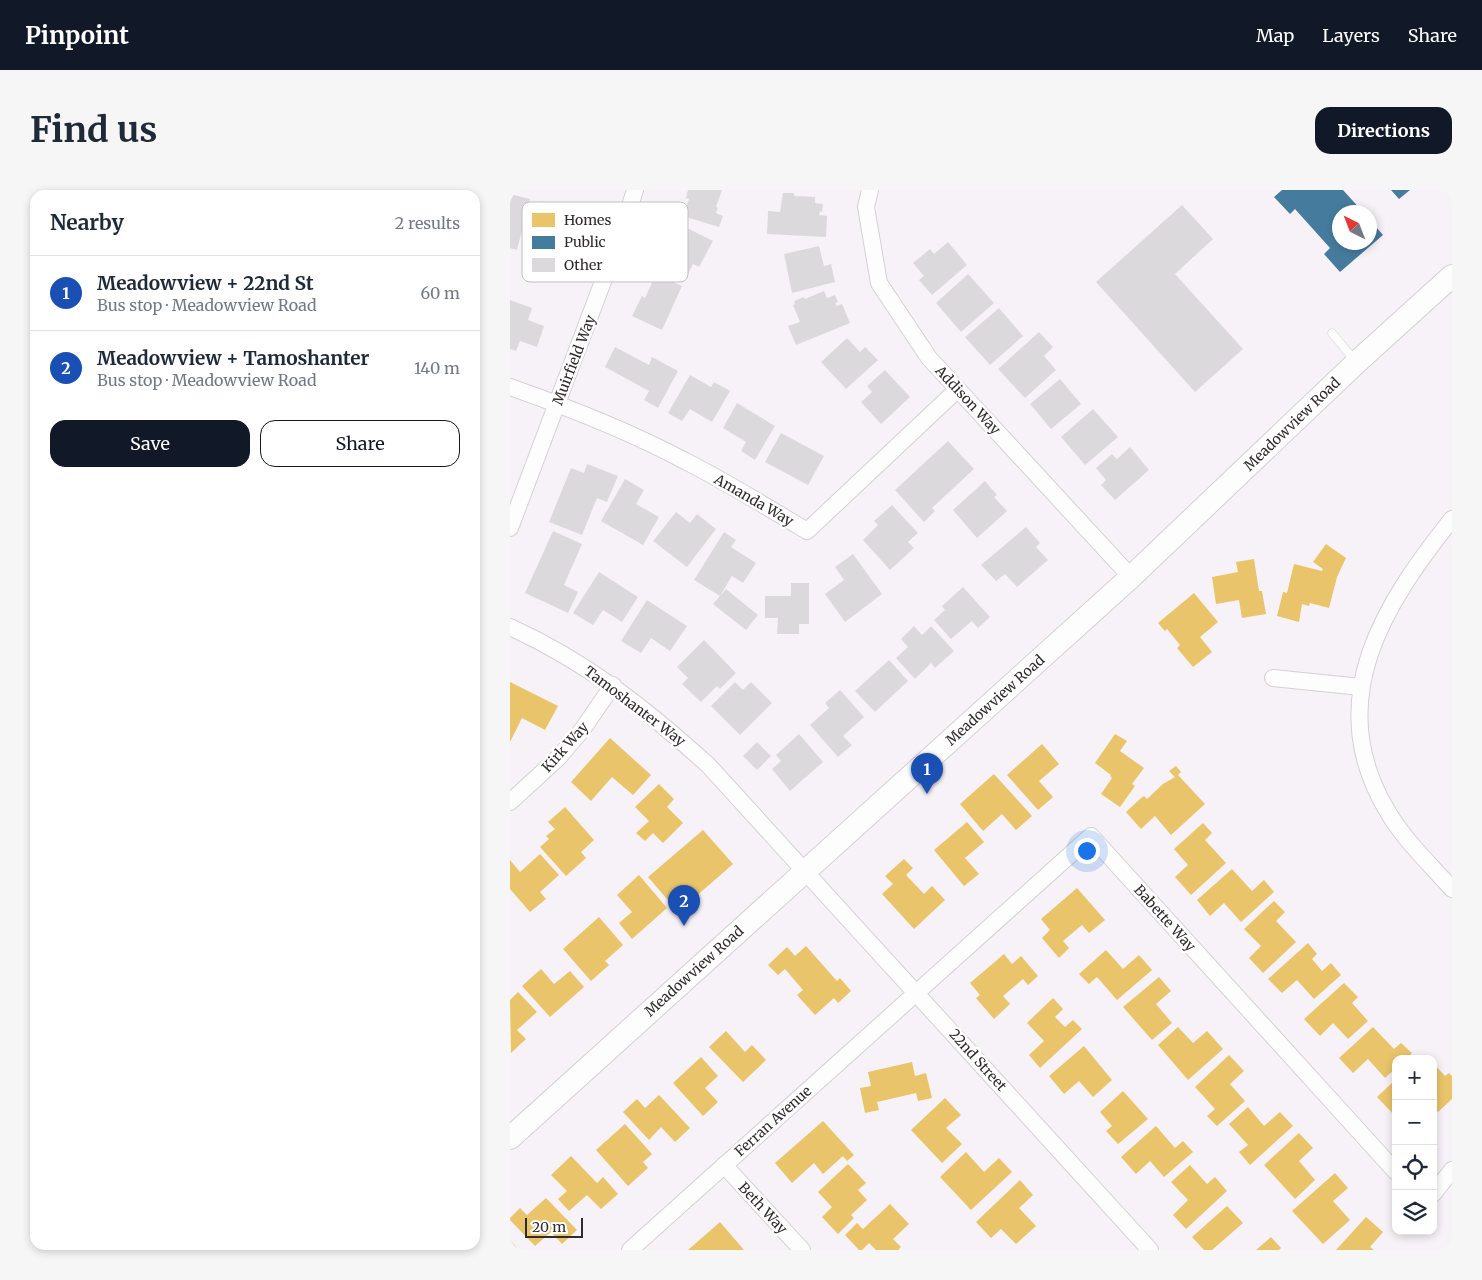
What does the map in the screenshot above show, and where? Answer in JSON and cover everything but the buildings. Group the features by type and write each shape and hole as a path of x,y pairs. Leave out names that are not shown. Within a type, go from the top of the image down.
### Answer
{"main road":[{"name":"Meadowview Road","path":"510,1138 1131,577 1357,362 1452,276"}],"street":[{"name":"Muirfield Way","path":"631,202 635,190"},
{"name":"Addison Way","path":"870,190 866,207 880,283 929,358 1131,577"},
{"name":"Muirfield Way","path":"510,528 603,282"},
{"name":"Amanda Way","path":"510,387 609,424 684,460 807,531 958,390"},
{"path":"1452,519 1428,549 1376,634 1367,659 1359,707 1361,740 1367,766 1385,808 1400,830 1452,889"},
{"name":"Tamoshanter Way","path":"510,627 582,665 613,685 662,723 708,765 806,870"},
{"path":"1273,678 1361,687"},
{"name":"Kirk Way","path":"510,802 559,757 582,730 613,685"},
{"name":"Babette Way","path":"916,992 1091,836 1392,1168"},
{"name":"22nd Street","path":"806,870 1150,1250"},
{"name":"Ferran Avenue","path":"630,1250 916,992"},
{"name":"Beth Way","path":"724,1165 802,1250"},
{"path":"1436,1190 1452,1170"}],"lane":[{"path":"1332,333 1357,362"}],"place":[{"name":"Meadowview + 22nd St","path":"927,794"},
{"name":"Meadowview + Tamoshanter","path":"684,926"}]}
